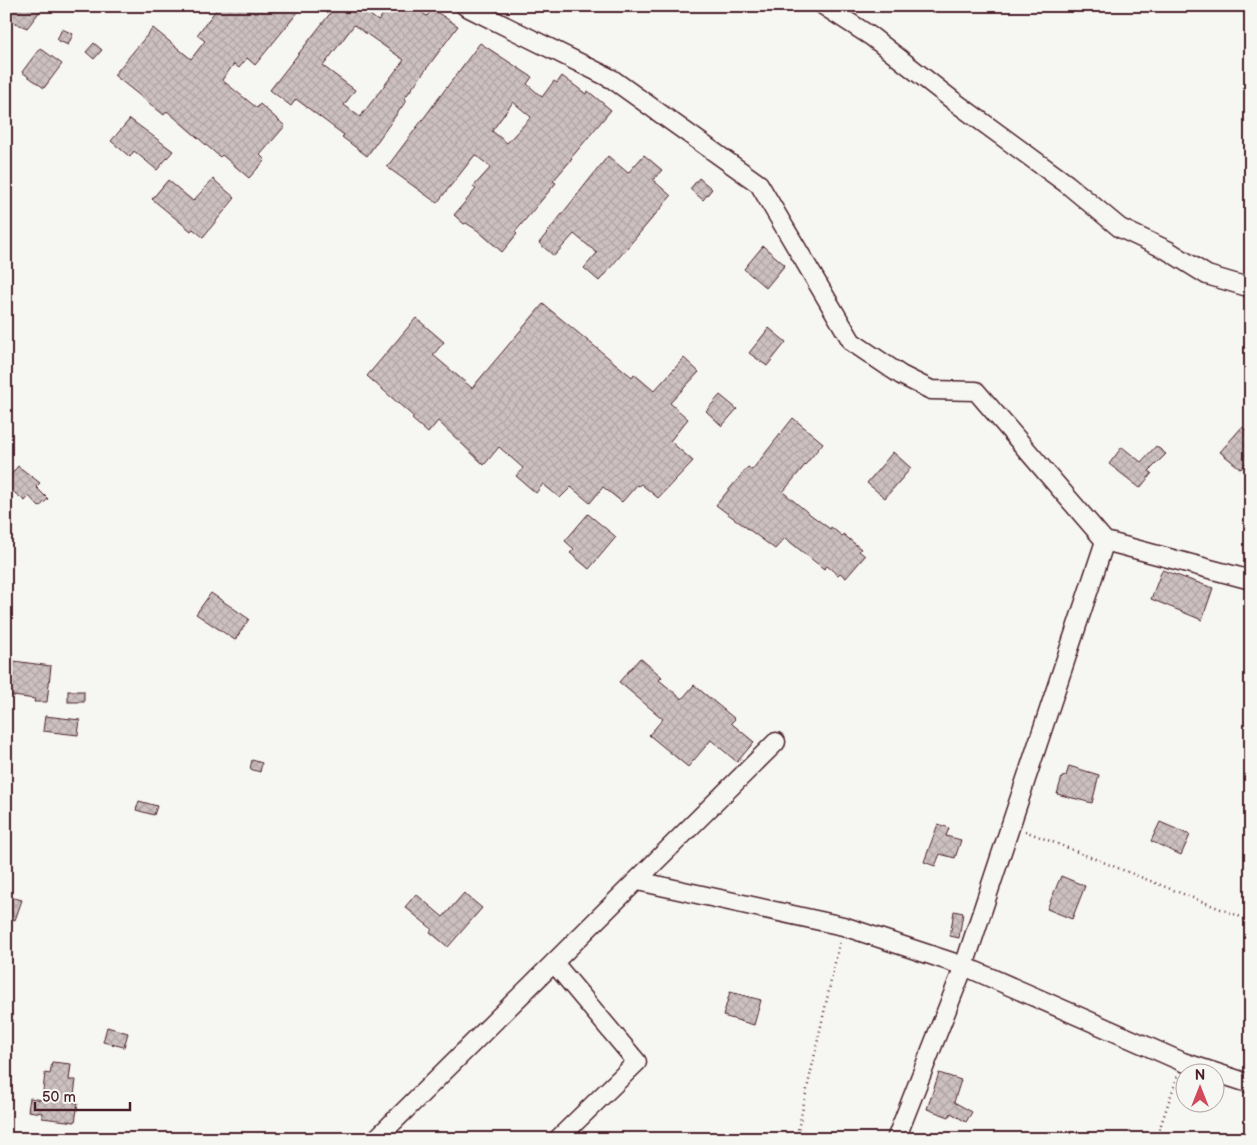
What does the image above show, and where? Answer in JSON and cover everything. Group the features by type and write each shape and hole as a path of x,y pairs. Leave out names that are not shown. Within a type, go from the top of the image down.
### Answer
{"street":[{"path":"824,6 872,37 955,102 1068,184 1120,228 1166,250 1207,274 1251,288"},
{"path":"468,7 612,79 759,184 852,342 901,375 930,390 976,391 1105,541 1251,580"},
{"path":"896,1139 964,966 1105,541"},
{"path":"376,1139 776,742"},
{"path":"638,881 843,926 964,966 1183,1062"},
{"path":"554,963 637,1062 558,1139"},
{"path":"1224,1075 1251,1084"}],"path":[{"path":"1011,825 1251,921"},
{"path":"796,1139 843,926"},
{"path":"1156,1139 1174,1088"}],"building":[{"path":"6,6 44,6 27,28 6,19"},
{"path":"219,6 303,6 255,65 247,58 239,68 234,64 222,80 257,108 260,104 285,126 260,155 265,160 249,178 222,155 220,157 167,111 164,115 114,75 153,28 191,59 205,41 197,35"},
{"path":"336,6 359,6 378,21 389,6 412,6 427,16 432,9 458,26 404,99 406,101 367,156 342,137 344,135 296,99 291,106 270,90","holes":["354,25 404,60 360,117 344,105 355,90 323,66"]},
{"path":"62,29 73,34 68,45 57,40"},
{"path":"94,43 102,50 94,59 86,52"},
{"path":"480,43 532,77 527,84 542,97 554,81 557,83 562,76 586,94 588,91 611,110 553,181 556,183 515,232 517,234 502,252 477,230 466,223 464,224 454,215 476,189 473,187 491,167 475,155 437,203 387,167","holes":["513,102 531,117 507,143 492,131"]},
{"path":"40,48 62,64 44,88 22,72"},
{"path":"130,119 173,151 157,170 134,151 130,157 111,141"},
{"path":"644,155 662,170 653,180 671,196 599,281 584,268 597,253 574,234 554,256 539,243 608,156 628,173"},
{"path":"699,178 712,189 703,200 690,189"},
{"path":"213,179 235,198 203,237 193,229 191,231 152,199 168,180 193,201"},
{"path":"763,246 785,265 766,288 744,269"},
{"path":"543,304 632,377 634,374 654,391 684,358 699,372 670,403 688,419 670,441 693,461 658,498 641,484 637,485 622,502 603,487 590,503 571,487 560,498 543,484 536,493 516,476 523,468 499,447 484,465 438,421 428,433 412,419 414,417 367,376 416,318 444,342 433,355 472,388"},
{"path":"769,328 786,342 767,366 749,353"},
{"path":"720,395 737,409 722,426 706,411"},
{"path":"793,418 823,443 783,492 830,529 831,527 842,536 843,534 861,549 859,551 865,556 846,578 840,573 838,575 827,566 824,569 785,538 775,549 716,505 748,467 752,470"},
{"path":"1242,427 1251,434 1251,457 1241,469 1220,452"},
{"path":"1156,446 1166,454 1149,471 1152,473 1140,488 1109,464 1122,447 1141,462"},
{"path":"893,452 911,468 885,498 867,483"},
{"path":"18,466 40,483 36,487 48,499 39,507 29,496 25,501 6,486 6,481"},
{"path":"588,514 616,537 589,569 570,553 574,549 565,541"},
{"path":"1162,570 1213,588 1202,620 1151,599"},
{"path":"211,593 249,619 235,640 196,614"},
{"path":"640,658 662,677 659,680 682,699 694,685 735,719 731,723 754,742 737,762 711,740 688,767 649,735 663,719 619,682"},
{"path":"6,660 51,666 47,702 34,702 35,699 6,695"},
{"path":"68,691 84,691 84,702 68,702"},
{"path":"45,716 80,720 78,735 43,731"},
{"path":"252,760 262,763 260,772 250,769"},
{"path":"1069,766 1099,775 1092,803 1057,794 1062,777 1066,776"},
{"path":"139,801 157,806 154,815 136,810"},
{"path":"1160,822 1190,835 1181,855 1151,841"},
{"path":"938,824 949,828 946,836 961,840 955,858 940,854 935,866 924,862"},
{"path":"1061,876 1085,886 1072,919 1047,909"},
{"path":"464,893 482,908 448,947 430,932 432,929 405,907 416,894 443,917"},
{"path":"6,896 22,900 15,920 6,917"},
{"path":"954,911 963,913 959,938 950,936"},
{"path":"730,992 761,1000 754,1025 723,1016"},
{"path":"107,1027 128,1033 124,1047 103,1042"},
{"path":"52,1062 71,1064 69,1080 76,1080 73,1102 78,1103 75,1122 42,1118 42,1113 28,1111 30,1098 42,1100 45,1073 50,1074"},
{"path":"939,1073 961,1080 954,1102 972,1112 966,1122 951,1113 949,1117 927,1109"}]}
